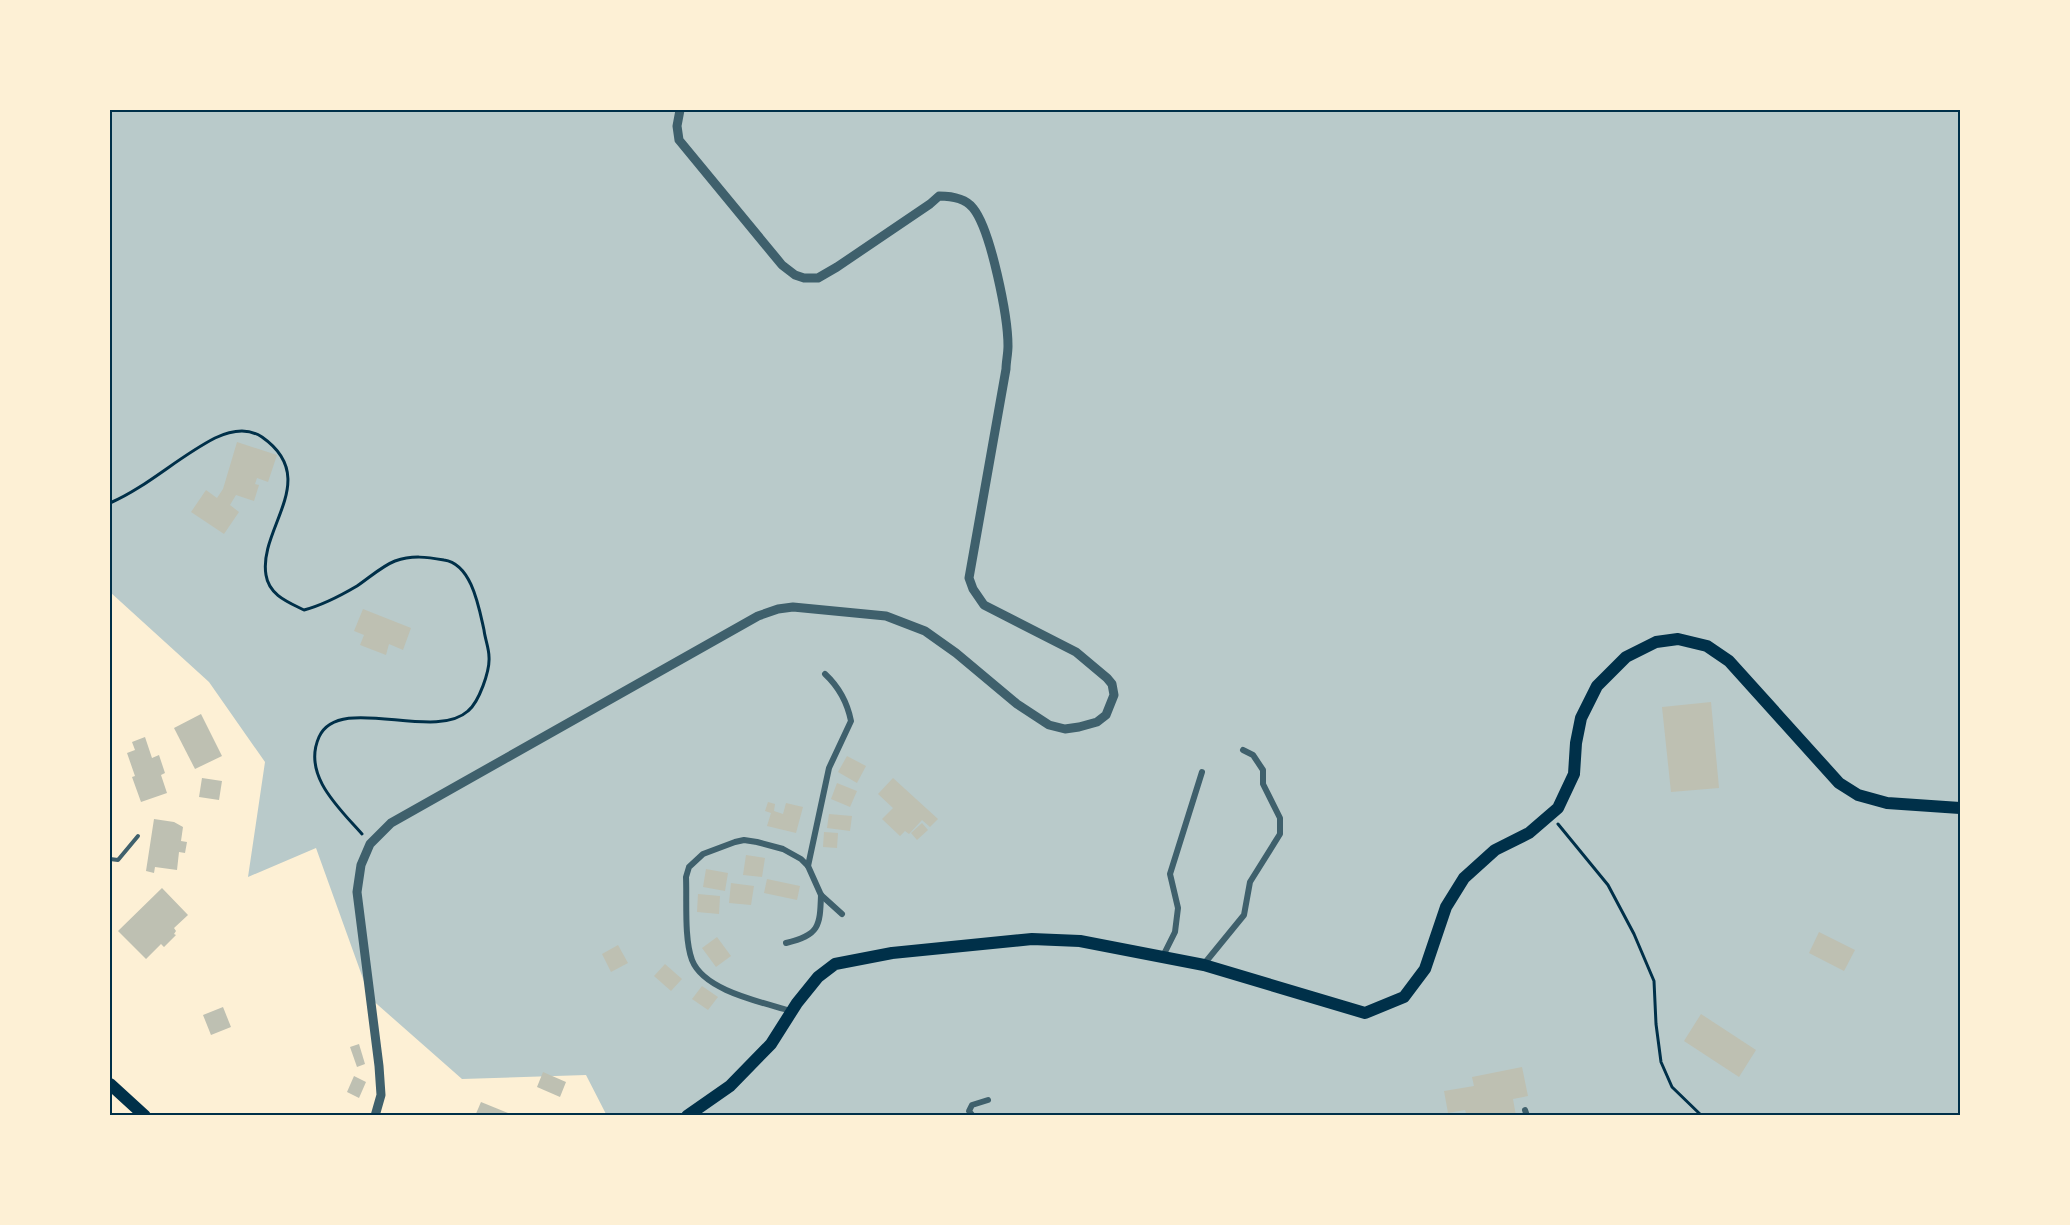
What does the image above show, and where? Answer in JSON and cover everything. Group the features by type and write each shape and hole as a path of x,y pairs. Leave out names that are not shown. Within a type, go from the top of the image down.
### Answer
{"main road":[{"path":"687,1116 730,1086 771,1044 818,977 835,964 892,953 1032,939 1080,941 1204,965 1365,1013 1404,997 1425,969 1446,907 1464,878 1496,850 1529,833 1558,807 1574,774 1576,742 1581,718 1597,686 1626,657 1656,642 1677,639 1707,646 1729,661 1839,783 1858,795 1887,803 1960,808"},
{"path":"110,1084 145,1116"}],"street":[{"path":"375,1116 381,1095 379,1066 357,892 361,865 370,844 391,823 758,616 778,609 810,608 886,616 924,630 956,653 1017,704 1049,725 1065,729 1097,722 1106,715 1114,695 1112,684 1107,678 1076,652 984,605 973,589 969,578 1006,369 1008,344 996,266 982,223 972,206 953,196 939,196 837,267 818,278 804,278 782,265 679,140 677,126 680,110"},
{"path":"808,866 829,768 851,721 842,694 825,674"},
{"path":"1204,965 1244,915 1250,882 1280,834 1280,818 1263,784 1263,770 1253,755 1243,750"},
{"path":"1163,956 1175,932 1178,908 1170,874 1202,772"},
{"path":"792,1011 735,993 709,981 700,973 692,960 689,944 686,877 689,867 703,854 744,840 794,854 808,866 821,895 842,914"},
{"path":"786,943 804,939 812,933 819,922 821,895"},
{"path":"974,1116 969,1111 972,1105 988,1100"}],"lane":[{"path":"110,859 118,860 138,836"}],"path":[{"path":"110,503 126,496 216,438 241,430 257,434 267,441 277,450 284,462 288,486 283,509 266,552 266,577 277,596 304,610 323,604 357,586 394,561 420,556 449,560 467,575 478,600 489,658 481,691 468,711 448,721 349,717 332,723 319,736 314,760 324,792 370,844"},
{"path":"1558,807 1558,824 1608,885 1634,934 1654,981 1661,1062 1672,1087 1702,1116"}],"shaded area":[{"path":"110,110 1960,110 1960,1115 607,1116 586,1075 462,1079 370,998 316,848 248,877 265,762 209,682 110,592"}],"building":[{"path":"237,442 277,455 268,482 257,478 255,484 259,485 254,501 236,495 230,505 239,512 224,534 191,512 206,490 217,498 223,489"},
{"path":"363,609 411,628 403,650 389,644 386,655 360,645 364,635 354,631"},
{"path":"1711,702 1719,788 1671,792 1662,707"},
{"path":"201,714 222,756 195,769 174,728"},
{"path":"145,737 152,758 159,755 165,773 161,775 167,793 141,802 127,753 135,750 132,742"},
{"path":"847,756 866,766 857,783 838,772"},
{"path":"202,778 222,781 219,800 199,797"},
{"path":"893,778 938,819 930,827 922,820 909,834 905,831 900,836 882,819 893,808 878,794"},
{"path":"837,783 857,791 850,807 831,799"},
{"path":"768,802 775,804 774,811 783,814 786,803 803,807 796,833 767,826 771,813 765,811"},
{"path":"829,814 852,816 850,831 827,828"},
{"path":"154,819 174,822 183,827 181,841 187,842 185,853 179,852 177,870 155,867 154,873 146,871"},
{"path":"922,823 928,830 917,840 911,833"},
{"path":"824,832 838,833 837,848 823,847"},
{"path":"746,855 765,858 762,877 743,875"},
{"path":"706,869 728,873 725,891 703,887"},
{"path":"767,879 800,886 797,900 764,893"},
{"path":"731,883 754,886 751,905 729,903"},
{"path":"162,888 188,915 174,928 176,935 164,947 161,944 146,959 118,931"},
{"path":"698,894 720,896 719,914 697,912"},
{"path":"1819,932 1855,950 1844,971 1809,953"},
{"path":"717,937 731,956 716,967 702,948"},
{"path":"618,945 628,963 611,972 602,954"},
{"path":"665,964 682,979 671,991 654,976"},
{"path":"702,986 718,997 708,1010 692,999"},
{"path":"223,1007 231,1027 211,1035 203,1015"},
{"path":"1701,1014 1756,1050 1739,1077 1684,1041"},
{"path":"359,1044 365,1064 357,1067 350,1047"},
{"path":"1522,1067 1528,1096 1513,1099 1516,1116 1487,1116 1487,1113 1467,1116 1465,1110 1448,1113 1444,1091 1474,1086 1472,1077"},
{"path":"543,1072 566,1082 560,1097 537,1087"},
{"path":"354,1076 366,1082 359,1098 347,1092"},
{"path":"481,1102 508,1113 507,1116 475,1116"}]}
